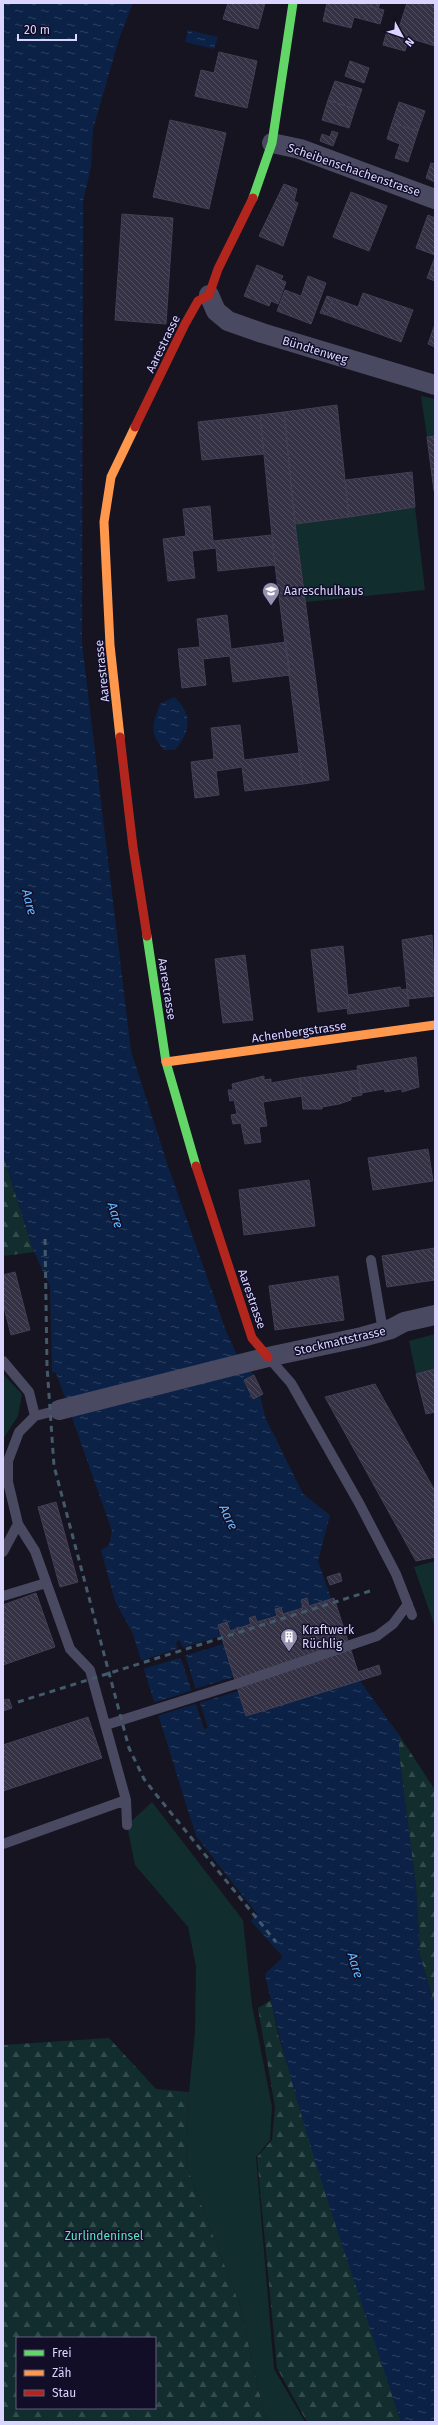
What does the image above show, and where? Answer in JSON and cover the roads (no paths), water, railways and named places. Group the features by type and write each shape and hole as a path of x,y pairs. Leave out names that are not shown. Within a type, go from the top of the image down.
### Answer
{"street":[{"path":"209,295 218,269 250,206 272,143 293,3"},
{"name":"Scheibenschachenstrasse","path":"272,143 300,148 435,199"},
{"name":"Bündtenweg","path":"209,295 216,311 228,321 262,333 435,385"},
{"name":"Aarestrasse","path":"209,295 198,301 185,324 111,477 104,522 110,645 133,847 166,1062 195,1163 238,1300 259,1360"},
{"name":"Achenbergstrasse","path":"166,1062 435,1025"},
{"name":"Stockmattstrasse","path":"59,1410 383,1331 404,1322 435,1315"}],"lane":[{"path":"371,1260 383,1331"},
{"path":"259,1360 295,1390 359,1503 396,1574 412,1615"},
{"path":"3,1361 29,1392 35,1416"},
{"path":"59,1410 35,1416 19,1432 8,1461 8,1482 18,1524 35,1551 70,1649 90,1670 126,1800 127,1824"},
{"path":"3,1552 18,1524"},
{"path":"3,1596 46,1583"},
{"path":"106,1726 377,1636 393,1624 408,1604"},
{"path":"3,1844 126,1800"}],"water":[{"name":"Aare","path":"3,3 133,3 119,39 93,129 91,167 83,201 82,644 131,1051 169,1169 226,1331 236,1353 254,1375 244,1380 253,1398 260,1395 265,1417 303,1494 330,1515 318,1561 360,1681 399,1735 399,1754 416,1887 420,1955 435,2006 435,2422 401,2422 327,2200 278,2031 265,1974 283,1957 251,1921 257,1914 196,1836 133,1634 115,1601 101,1550 109,1545 112,1531 56,1373 52,1372 50,1286 34,1252 3,1155","holes":["178,1640 181,1642 208,1728 204,1729 176,1643"]},
{"path":"188,30 218,37 214,49 185,42"},
{"path":"174,697 180,703 187,716 187,729 175,750 164,750 156,739 153,728 160,704"}],"railway":[{"path":"45,1239 47,1366 54,1466 129,1748 144,1779 276,1942"},
{"path":"18,1702 370,1591"}],"place":[{"name":"Aareschulhaus","path":"271,606"},
{"name":"Kraftwerk Rüchlig","path":"289,1652"}],"park label":[{"name":"Zurlindeninsel","path":"104,2236"}]}
